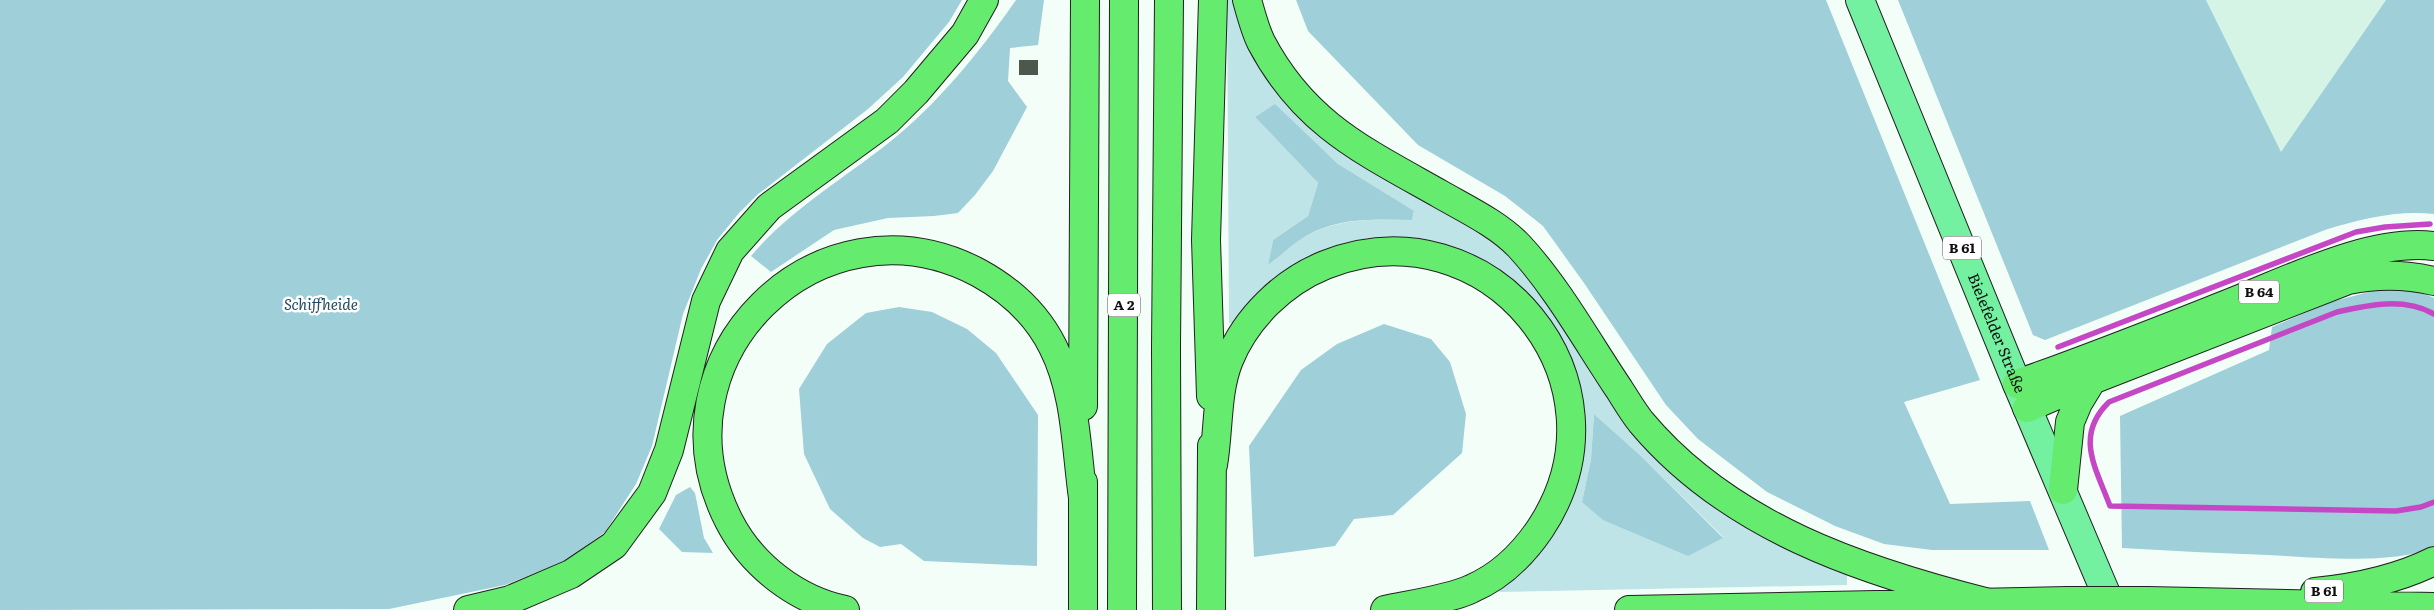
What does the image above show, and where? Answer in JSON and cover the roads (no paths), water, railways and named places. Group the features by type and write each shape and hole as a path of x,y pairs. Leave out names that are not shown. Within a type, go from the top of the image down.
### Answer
{"highway":[{"path":"468,610 510,600 571,574 614,545 652,493 668,450 706,301 730,251 769,207 887,121 965,34 984,0"},
{"path":"1083,610 1085,0"},
{"name":"A 2","path":"1122,610 1124,0"},
{"path":"1167,610 1166,347 1169,0"},
{"path":"1211,610 1213,465 1206,240 1213,0"},
{"path":"1247,0 1260,41 1292,90 1318,118 1358,148 1486,221 1518,245 1561,300 1641,422 1679,460 1712,487 1754,517 1822,550 1873,571 1989,603"},
{"name":"B 64","path":"2016,384 2089,359 2336,261 2382,249 2434,246"},
{"path":"845,610 817,601 775,577 742,542 721,506 709,461 706,439 711,394 728,351 738,332 752,314 774,294 812,269 856,254 898,251 923,254 948,259 971,269 993,281 1012,295 1029,310 1042,328 1064,371 1068,384 1082,498"},
{"path":"1213,465 1221,394 1229,361 1250,323 1265,306 1298,278 1331,263 1359,254 1403,251 1452,261 1485,276 1503,289 1534,319 1549,343 1563,376 1570,410 1571,439 1569,460 1559,494 1535,537 1505,568 1488,580 1469,590 1384,610"},
{"path":"2027,408 2092,380 2348,280 2388,274 2406,275 2434,281"},
{"name":"B 61","path":"2063,490 2070,422 2078,403 2092,380"},
{"name":"B 61","path":"2210,602 2341,589 2406,573 2434,561"},
{"path":"1629,610 2067,601 2434,607"}],"main road":[{"name":"Bielefelder Straße","path":"1860,0 2016,384 2113,610"}],"waterway":[{"path":"2058,347 2356,232 2385,227 2430,224"},
{"path":"2434,314 2422,309 2398,304 2373,305 2337,312 2109,402 2098,415 2092,427 2090,440 2094,465 2110,506 2396,511 2421,507 2434,502"}],"park label":[{"name":"Schiffheide","path":"321,305"}]}
